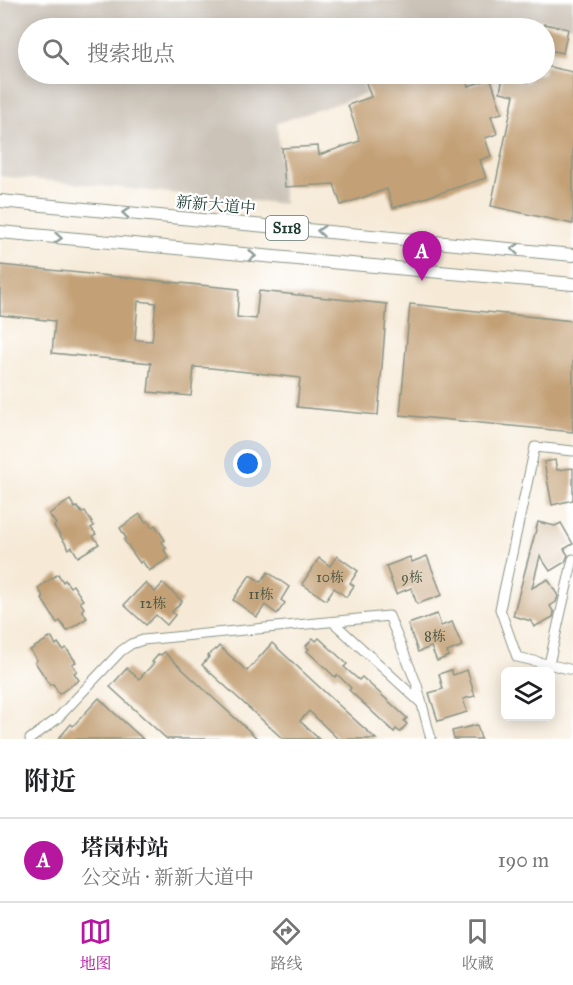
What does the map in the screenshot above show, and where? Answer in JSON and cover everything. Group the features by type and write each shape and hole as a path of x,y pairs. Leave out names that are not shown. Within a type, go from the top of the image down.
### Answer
{"main road":[{"name":"新新大道中","path":"0,201 573,255"},
{"name":"S118","path":"0,232 573,284"}],"lane":[{"path":"573,451 535,447 500,609 517,657 573,670"},
{"path":"552,665 573,559"},
{"path":"30,739 57,719 121,651 142,640 389,616 417,685 431,739"},
{"path":"333,622 421,703"}],"shaded area":[{"path":"0,0 573,0 573,26 555,22 555,18 18,18 18,84 363,84 366,94 277,123 284,204 0,176"}],"building":[{"path":"555,26 568,29 563,53 555,51"},
{"path":"555,68 573,72 573,224 491,206 514,95 500,92 502,84 555,84"},
{"path":"366,84 467,84 468,86 493,84 502,113 491,116 497,134 485,138 491,156 480,160 486,178 393,208 387,189 341,205 334,184 285,187 282,148 318,146 319,155 360,141 348,105 371,97"},
{"path":"0,265 239,289 237,317 256,319 259,291 387,304 378,415 297,407 300,378 211,368 194,367 191,396 148,392 151,363 52,353 55,321 0,315","holes":["138,301 156,303 152,341 135,340"]},
{"path":"410,304 573,321 573,432 400,415"},
{"path":"555,460 557,470 573,468 573,500 552,505 544,462"},
{"path":"70,500 75,508 77,507 82,513 85,511 94,526 91,528 96,534 93,536 99,544 78,557 72,547 69,549 49,514"},
{"path":"140,514 145,522 148,521 152,527 155,525 165,540 162,542 169,558 149,571 142,561 140,563 124,540 126,538 120,528"},
{"path":"538,522 555,526 561,523 573,544 564,549 568,555 565,562 550,571 540,556 532,588 548,579 558,596 556,602 550,606 554,613 553,617 534,627 531,621 513,616"},
{"path":"337,556 358,571 350,583 354,586 346,597 334,588 326,600 302,584 319,558 330,566"},
{"path":"427,556 442,595 417,604 411,588 396,594 386,566 410,557 412,562"},
{"path":"268,572 289,587 281,600 285,603 277,614 265,605 257,617 233,600 250,575 261,582"},
{"path":"58,574 63,582 65,580 70,587 73,585 83,600 80,602 87,618 67,631 60,621 57,623 38,588"},
{"path":"145,583 155,592 163,583 182,601 172,612 175,615 167,625 156,615 146,625 124,605"},
{"path":"437,614 441,626 452,622 462,646 447,652 449,656 437,661 431,647 418,652 408,624"},
{"path":"51,637 56,645 58,643 63,650 66,648 76,662 72,664 79,680 59,694 53,684 50,685 30,650"},
{"path":"313,638 316,641 319,638 347,664 344,667 359,680 362,677 407,718 404,721 407,724 400,732 396,729 394,732 349,690 351,688 340,677 337,675 335,677 307,651 309,649 306,646"},
{"path":"272,643 376,739 338,739 309,711 300,721 319,739 283,739 202,665 219,646 247,671"},
{"path":"164,652 258,739 167,739 110,687 127,668 139,679 159,654"},
{"path":"451,670 453,675 467,670 475,696 463,699 467,712 438,721 429,693 443,689 439,674"},
{"path":"99,698 111,710 143,739 58,739"},
{"path":"477,725 481,739 454,739 452,731"}],"place":[{"name":"塔岗村站","path":"422,281"}]}
